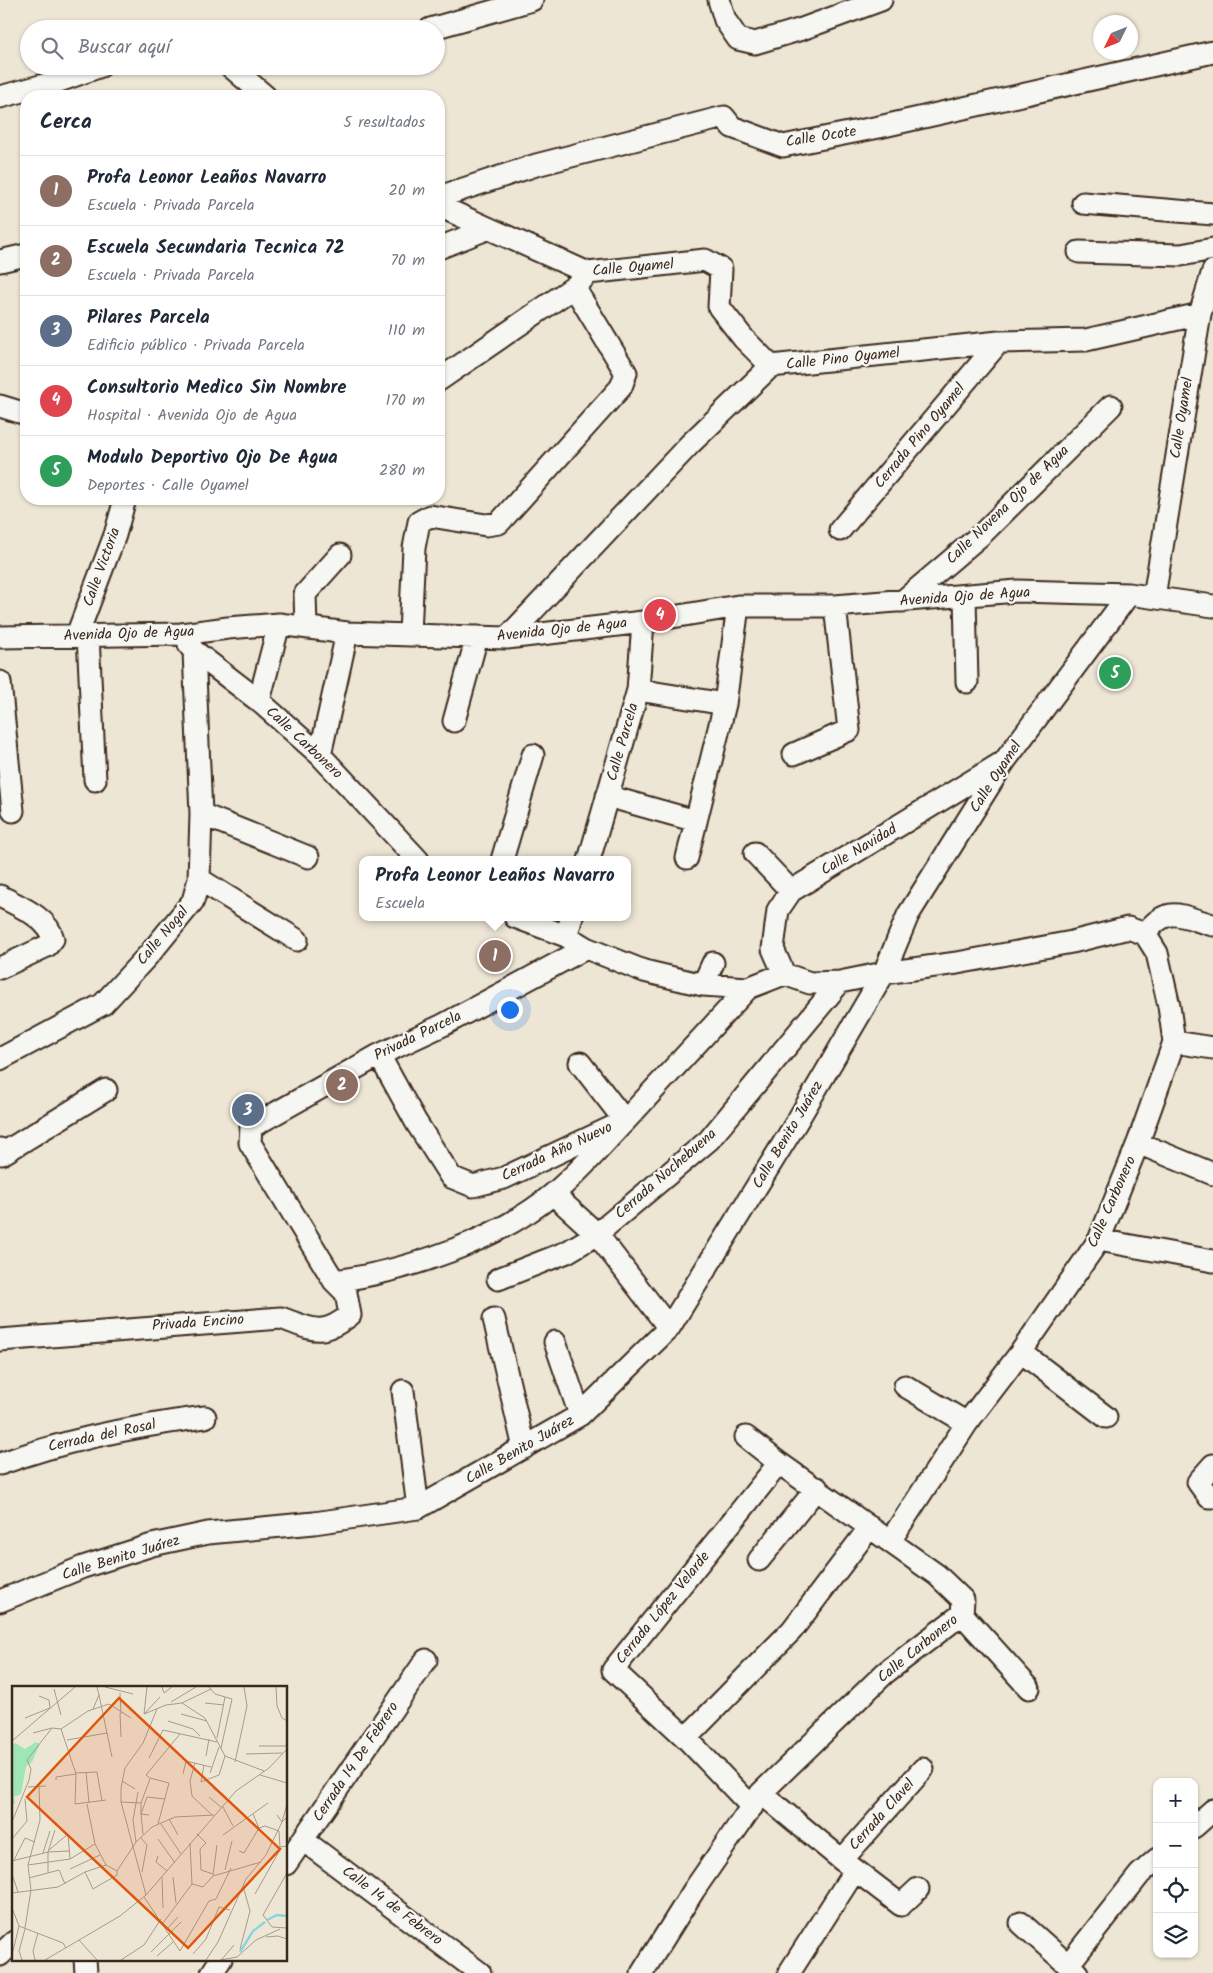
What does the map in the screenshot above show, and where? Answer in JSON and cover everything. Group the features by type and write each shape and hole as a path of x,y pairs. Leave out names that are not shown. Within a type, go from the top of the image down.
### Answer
{"street":[{"path":"445,23 481,8 532,0"},
{"path":"719,0 725,20 738,40 755,43 802,29 881,0"},
{"name":"Calle Ocote","path":"445,195 536,165 724,117 732,127 783,146 878,127 1213,52"},
{"path":"26,90 76,75"},
{"path":"240,75 258,90"},
{"path":"0,97 20,92"},
{"path":"1083,203 1213,214"},
{"name":"Calle Oyamel","path":"445,209 487,228 581,280 705,260 721,269 719,307 744,339 771,366"},
{"path":"445,246 487,228"},
{"path":"1079,252 1181,255 1213,249"},
{"path":"0,261 20,256"},
{"name":"Calle Oyamel","path":"1154,597 1203,347 1200,314 1213,271"},
{"path":"410,634 414,548 419,522 430,516 486,525 499,523 621,387 626,373 581,280 445,376"},
{"name":"Calle Pino Oyamel","path":"507,638 690,444 771,366 999,342 1086,340 1200,314"},
{"name":"Cerrada Pino Oyamel","path":"840,530 999,342"},
{"path":"0,406 20,412"},
{"name":"Calle Novena Ojo de Agua","path":"903,601 982,534 1111,406"},
{"name":"Calle Victoria","path":"82,635 123,505"},
{"path":"306,627 305,594 340,555"},
{"name":"Avenida Ojo de Agua","path":"0,637 82,635 187,643 228,628 279,624 347,633 507,638 643,622 738,606 835,606 1017,591 1128,594 1213,606"},
{"name":"Calle Oyamel","path":"884,973 908,915 1004,762 1128,594"},
{"path":"965,596 967,682"},
{"path":"687,858 725,704 738,606"},
{"path":"794,754 849,730 835,606"},
{"name":"Calle Parcela","path":"590,856 638,690 643,622"},
{"path":"258,701 279,624"},
{"path":"320,755 347,633"},
{"path":"82,635 94,780"},
{"path":"454,722 477,637"},
{"name":"Calle Carbonero","path":"187,643 320,755 414,856"},
{"name":"Calle Nogal","path":"0,1059 103,1004 152,951 193,901 199,879 201,814 187,643"},
{"path":"0,682 13,811"},
{"path":"638,690 725,704"},
{"path":"503,856 533,755"},
{"name":"Calle Navidad","path":"784,974 773,949 778,910 791,891 1004,762"},
{"path":"607,796 696,821"},
{"path":"201,814 308,857"},
{"path":"754,853 791,891"},
{"path":"199,879 296,940"},
{"path":"0,896 35,916 51,929 53,939 47,946 0,968"},
{"path":"537,921 569,927 586,948 644,971 703,985 748,988 784,974 810,983 840,982 884,973 957,964 1072,942 1128,928 1146,934 1155,920 1170,914 1213,925"},
{"name":"Calle Carbonero","path":"642,1973 694,1890 757,1800 885,1673 962,1614 963,1600 959,1594 937,1575 890,1541 967,1423 1021,1352 1099,1240 1138,1143 1174,1042 1170,1006 1156,952 1146,934"},
{"name":"Privada Parcela","path":"334,1281 250,1143 251,1127 379,1055 443,1025 586,948"},
{"path":"703,985 713,963"},
{"name":"Calle Benito Juárez","path":"0,1601 83,1567 152,1545 208,1533 314,1523 418,1508 580,1415 670,1328 796,1123 884,973"},
{"name":"Cerrada Nochebuena","path":"498,1279 567,1252 597,1234 709,1140 840,982"},
{"name":"Cerrada Año Nuevo","path":"379,1055 416,1122 450,1176 473,1186 504,1178 625,1121 748,988"},
{"path":"1174,1042 1213,1048"},
{"path":"334,1281 390,1270 466,1244 519,1219 553,1194 625,1121 580,1062"},
{"path":"0,1150 2,1154 106,1090"},
{"path":"1138,1143 1213,1174"},
{"path":"553,1194 597,1234 670,1328"},
{"path":"1099,1240 1213,1261"},
{"name":"Privada Encino","path":"0,1340 281,1318 313,1330 335,1327 350,1315 346,1293 334,1281"},
{"path":"494,1319 524,1448"},
{"path":"555,1342 580,1415"},
{"path":"1021,1352 1106,1416"},
{"path":"905,1386 967,1423"},
{"path":"403,1391 418,1508"},
{"name":"Cerrada del Rosal","path":"0,1464 36,1450 103,1433 206,1418"},
{"path":"746,1437 779,1463 818,1488 890,1541"},
{"name":"Cerrada López Velarde","path":"779,1463 613,1670 686,1738 757,1800 901,1905 918,1889"},
{"path":"1213,1466 1198,1482 1209,1497 1213,1497"},
{"path":"759,1560 818,1488"},
{"path":"686,1738 792,1630 870,1527"},
{"path":"962,1614 1029,1688"},
{"name":"Cerrada 14 De Febrero","path":"288,1861 426,1660"},
{"name":"Cerrada Clavel","path":"789,1973 848,1865 923,1769"},
{"path":"1198,1823 1213,1810"},
{"name":"Calle 14 de Febrero","path":"303,1840 480,1973"},
{"path":"1021,1923 1072,1969 1140,1874 1153,1863"},
{"path":"0,1955 12,1944"},
{"path":"85,1960 86,1973"},
{"path":"212,1973 221,1960"}],"building":[{"path":"252,1095 267,1123 252,1131 243,1115 240,1117 234,1105"}],"place":[{"name":"Consultorio Medico Sin Nombre","path":"660,615"},
{"name":"Modulo Deportivo Ojo De Agua","path":"1115,673"},
{"name":"Profa Leonor Leaños Navarro","path":"495,956"},
{"name":"Escuela Secundaria Tecnica 72","path":"342,1085"},
{"name":"Pilares Parcela","path":"248,1110"}]}
